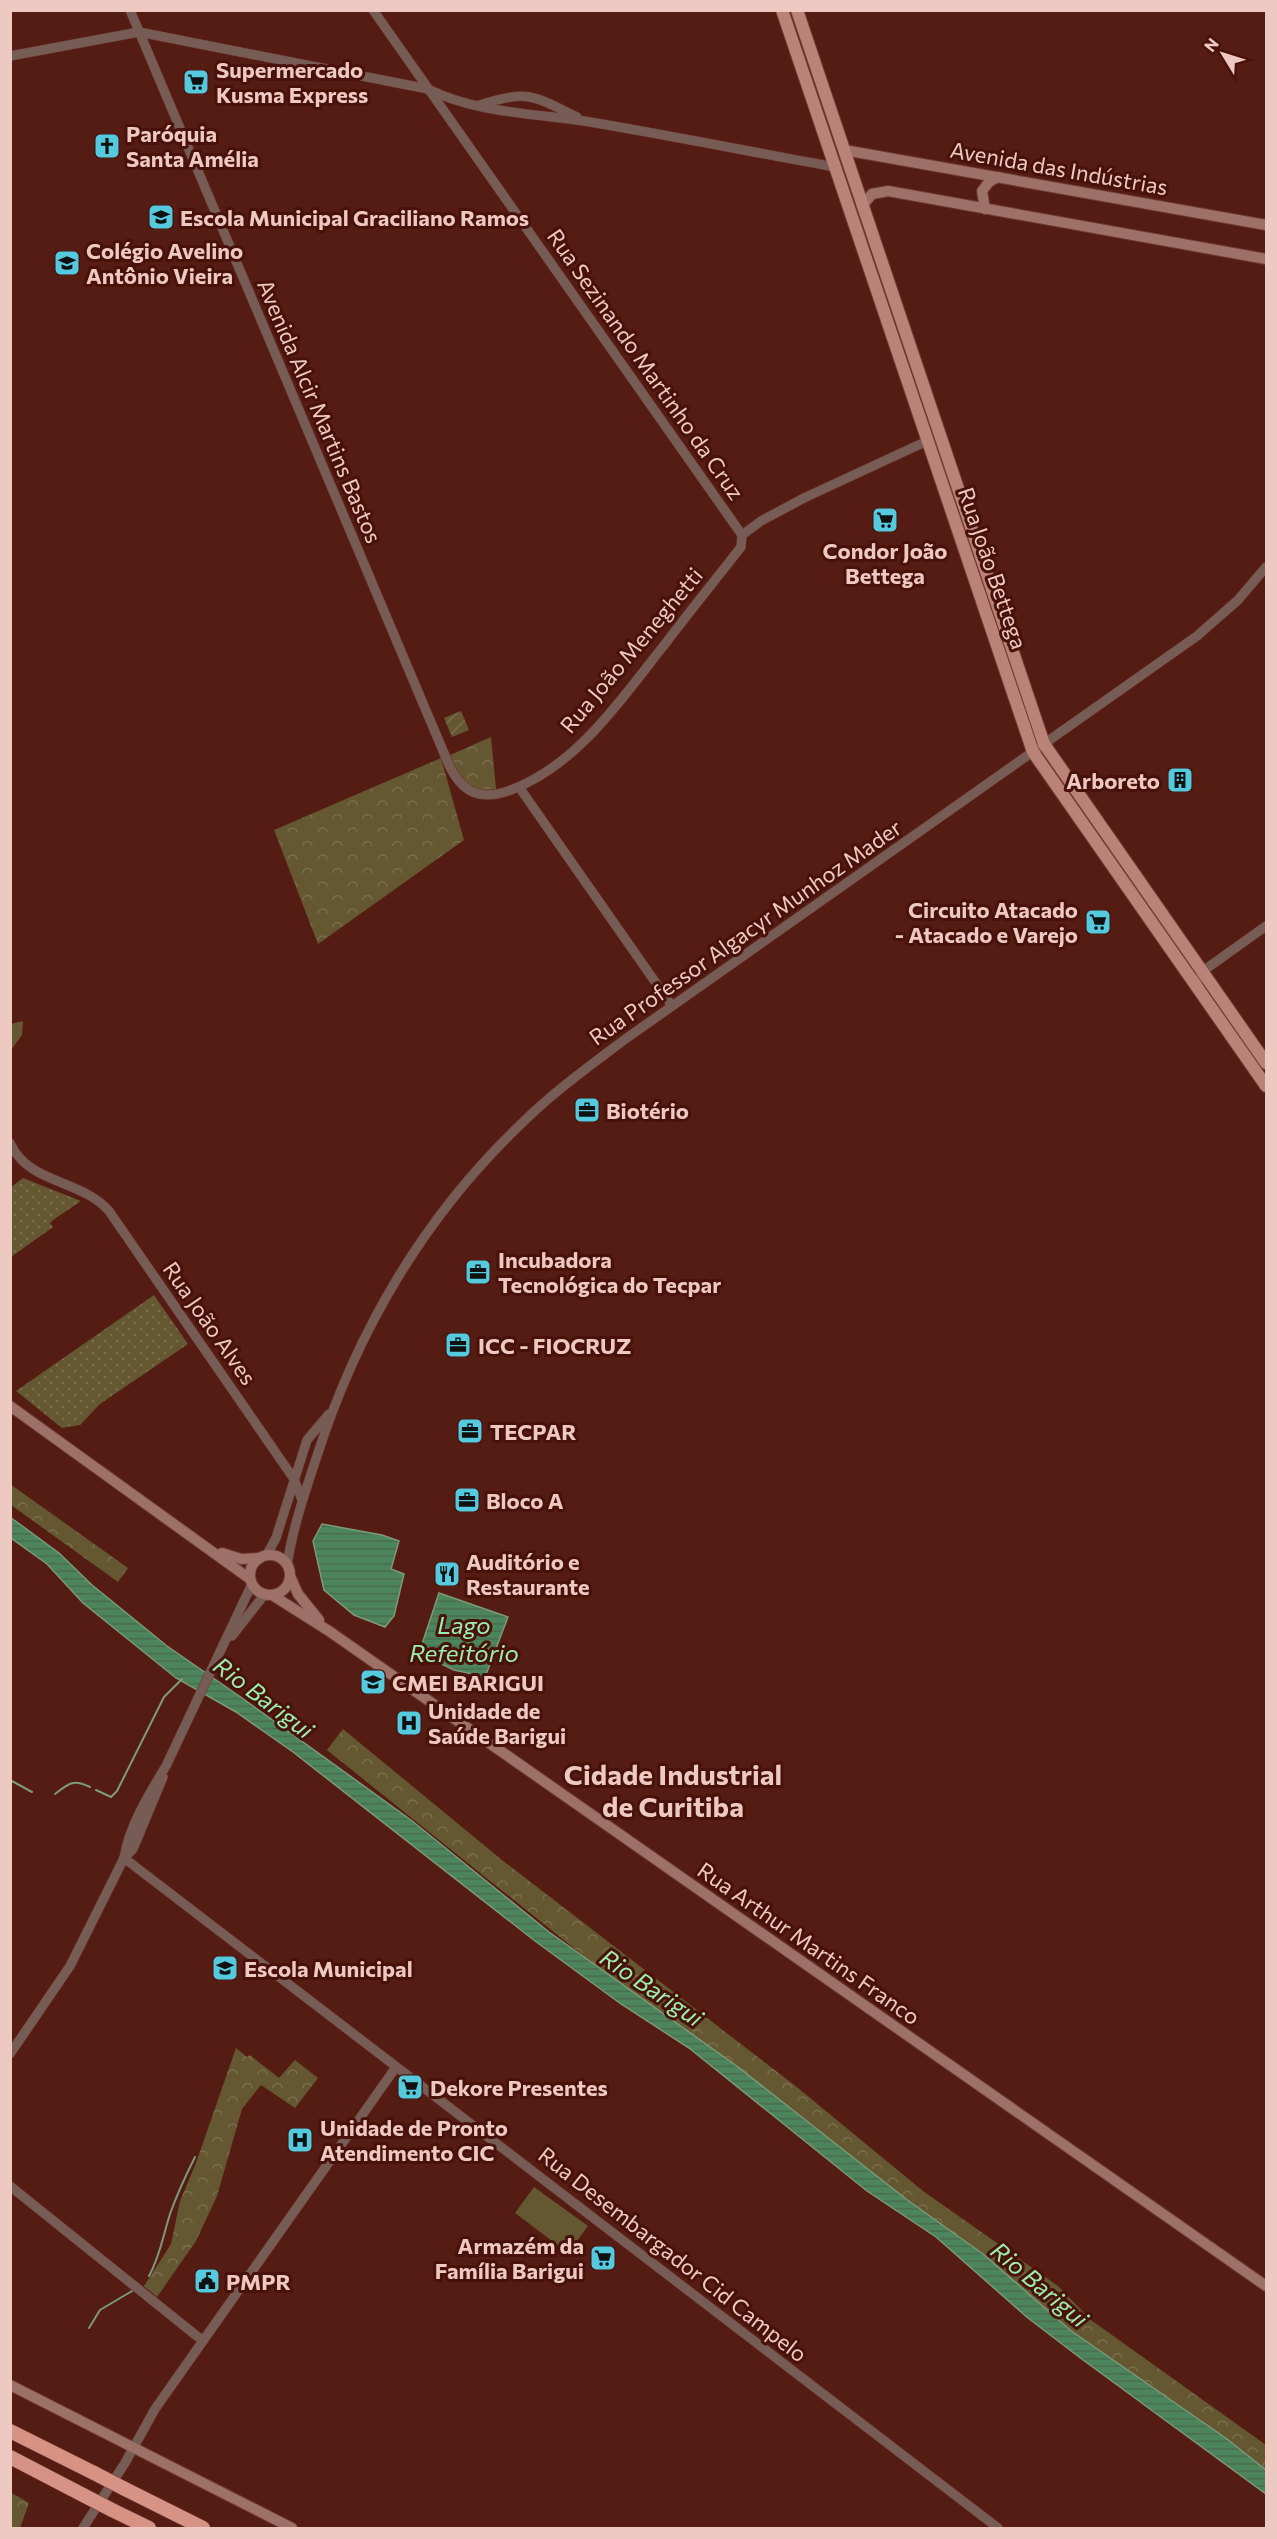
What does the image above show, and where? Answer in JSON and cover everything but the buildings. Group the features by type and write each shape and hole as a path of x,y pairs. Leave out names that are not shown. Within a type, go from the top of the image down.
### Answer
{"highway":[{"path":"10,2431 203,2529"},
{"path":"10,2457 149,2529"}],"main road":[{"name":"Rua João Bettega","path":"782,10 873,280 928,422 950,466 1044,744 1266,1062"},
{"name":"Rua João Bettega","path":"797,10 886,275 928,422 927,441 1033,752 1266,1086"},
{"path":"822,127 835,123"},
{"name":"Avenida das Indústrias","path":"844,150 1266,225"},
{"path":"985,208 982,192 989,182 998,177"},
{"path":"863,205 872,194 888,191 1266,259"},
{"path":"873,280 886,275"},
{"path":"938,471 950,466"},
{"path":"10,1406 98,1472 213,1550 268,1595 287,1587 289,1570 278,1557 241,1559 213,1550"},
{"path":"251,1582 252,1567 263,1557"},
{"name":"Rua Arthur Martins Franco","path":"289,1570 304,1603 329,1631"},
{"name":"Rua Arthur Martins Franco","path":"268,1595 329,1631 1266,2286"},
{"path":"10,2385 292,2529"}],"street":[{"name":"Avenida Alcir Martins Bastos","path":"130,10 449,765 467,791"},
{"name":"Rua Sezinando Martinho da Cruz","path":"373,10 742,535"},
{"path":"10,56 139,32 428,88 453,100 478,105 835,167"},
{"path":"478,105 510,96 529,95 550,102 586,122"},
{"path":"742,535 761,520 927,441"},
{"name":"Rua João Meneghetti","path":"467,791 487,796 519,787 561,761 595,729 741,547 742,535"},
{"name":"Rua Professor Algacyr Munhoz Mader","path":"289,1570 302,1501 333,1410 362,1341 393,1283 423,1240 504,1140 550,1097 672,1006 1205,630 1266,567"},
{"path":"519,787 672,1006"},
{"path":"1196,986 1203,971 1266,926"},
{"name":"Rua João Alves","path":"10,1143 21,1161 29,1168 67,1183 96,1198 109,1211 300,1488 302,1501"},
{"name":"Rua Professor Algacyr Munhoz Mader","path":"263,1557 278,1532 307,1440 333,1410"},
{"path":"10,2054 70,1966 124,1858 133,1849 158,1794 166,1766 222,1650 251,1582"},
{"path":"222,1650 268,1595"},
{"name":"Rua Desembargador Cid Campelo","path":"124,1858 998,2529"},
{"path":"83,2529 125,2463 132,2446 203,2341 396,2067"},
{"path":"10,2186 203,2341"}],"green space":[{"path":"461,711 469,730 452,737 444,718"},
{"path":"491,737 496,789 472,787 462,777 450,755"},
{"path":"441,758 464,840 318,944 274,830"},
{"path":"23,1021 22,1035 11,1050 11,1024"},
{"path":"23,1178 81,1201 53,1220 50,1223 53,1227 11,1257 11,1187"},
{"path":"154,1295 188,1344 100,1404 80,1425 62,1428 16,1391"},
{"path":"10,1484 128,1568 118,1582 11,1505"},
{"path":"343,1729 502,1860 798,2088 923,2191 1058,2286 1091,2320 1266,2445 1266,2470 1227,2439 1070,2330 983,2254 906,2199 738,2067 586,1958 327,1750"},
{"path":"236,2048 247,2057 250,2055 279,2078 295,2060 318,2078 295,2108 261,2085 242,2109 217,2196 196,2241 157,2297 144,2286 171,2244 180,2201 196,2163"},
{"path":"534,2187 588,2226 568,2253 515,2213"},
{"path":"10,2492 29,2503 20,2528 11,2528"}],"water":[{"path":"10,1517 59,1553 92,1585 167,1646 411,1820 549,1932 738,2067 906,2199 983,2254 1070,2330 1227,2439 1266,2470 1266,2494 1028,2318 936,2237 867,2191 689,2048 621,2004 535,1941 293,1752 236,1712 176,1678 83,1603 47,1564 11,1538"},
{"path":"322,1524 382,1535 399,1541 391,1569 404,1574 394,1616 385,1627 354,1615 324,1590 313,1541"},
{"name":"Lago Refeitório","path":"439,1593 508,1617 484,1680 473,1674 454,1670 419,1653"}],"waterway":[{"path":"96,1790 111,1797 117,1791 164,1697 182,1679"},
{"path":"10,1780 32,1792"},
{"path":"55,1794 71,1783 90,1787"},
{"path":"149,2276 159,2253 173,2207 195,2157"},
{"path":"89,2328 100,2310 132,2291"}],"place":[{"name":"Supermercado Kusma Express","path":"196,82"},
{"name":"Paróquia Santa Amélia","path":"107,146"},
{"name":"Escola Municipal Graciliano Ramos","path":"161,217"},
{"name":"Colégio Avelino Antônio Vieira","path":"67,263"},
{"name":"Condor João Bettega","path":"885,520"},
{"name":"Arboreto","path":"1180,780"},
{"name":"Circuito Atacado - Atacado e Varejo","path":"1098,922"},
{"name":"Biotério","path":"587,1110"},
{"name":"Incubadora Tecnológica do Tecpar","path":"478,1272"},
{"name":"ICC - FIOCRUZ","path":"458,1345"},
{"name":"TECPAR","path":"470,1431"},
{"name":"Bloco A","path":"467,1500"},
{"name":"Auditório e Restaurante","path":"447,1574"},
{"name":"CMEI BARIGUI","path":"373,1682"},
{"name":"Unidade de Saúde Barigui","path":"409,1723"},
{"name":"Escola Municipal","path":"225,1968"},
{"name":"Dekore Presentes","path":"410,2087"},
{"name":"Unidade de Pronto Atendimento CIC","path":"300,2140"},
{"name":"Armazém da Família Barigui","path":"603,2258"},
{"name":"PMPR","path":"207,2281"}],"district":[{"name":"Cidade Industrial de Curitiba","path":"673,1790"}],"water label":[{"name":"Rio Barigui","path":"264,1697"},
{"name":"Rio Barigui","path":"652,1987"},
{"name":"Rio Barigui","path":"1040,2284"}]}
